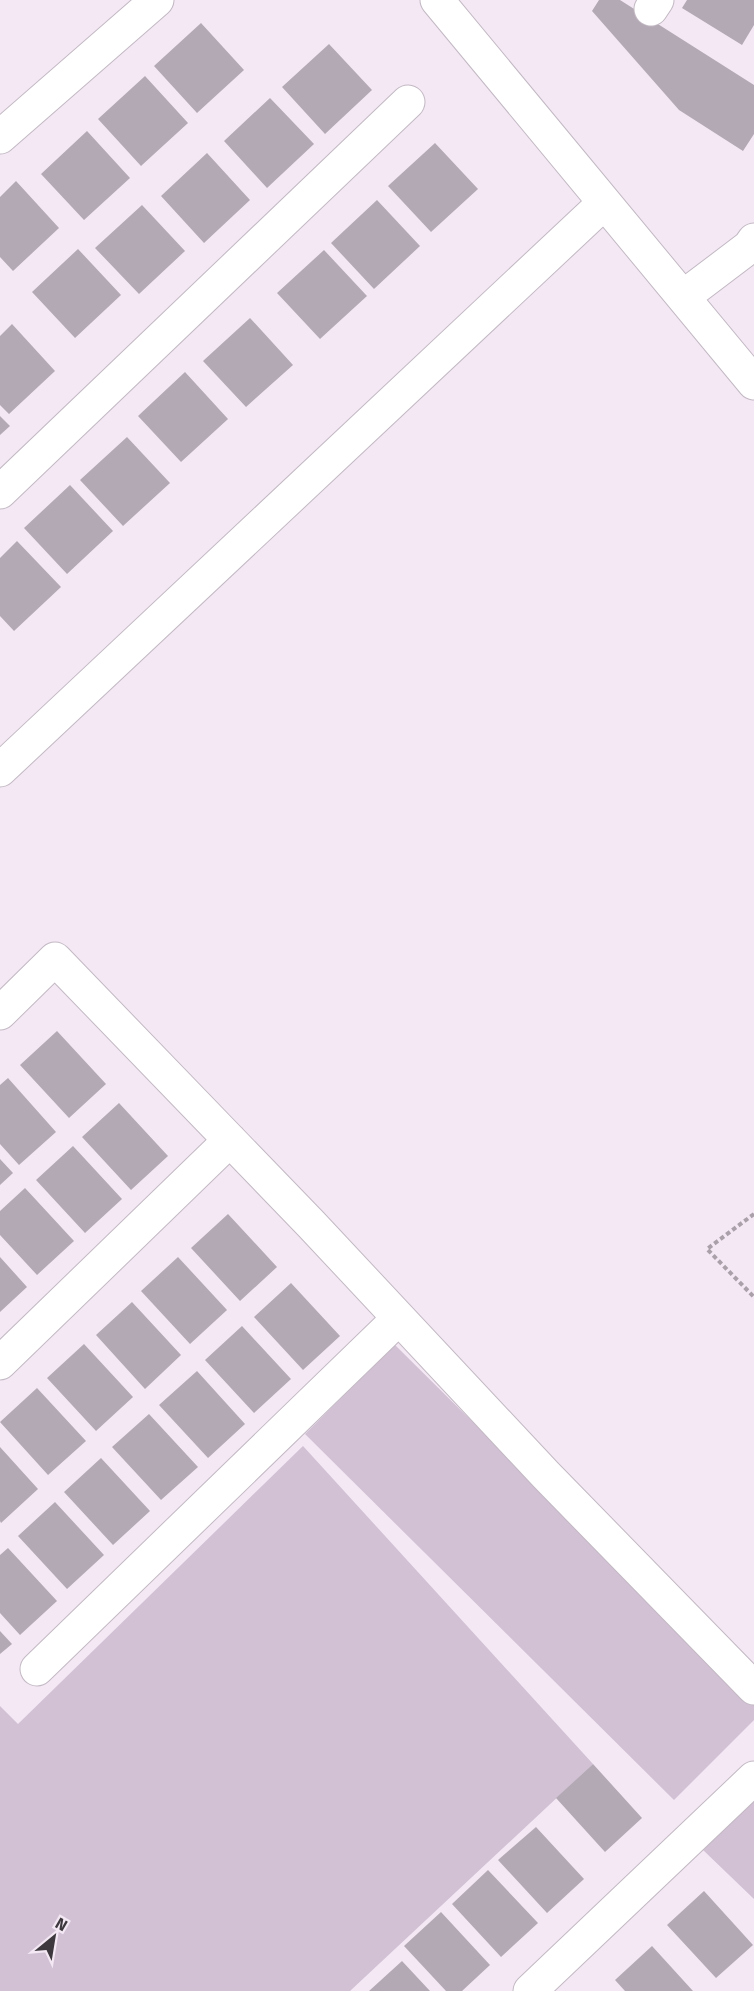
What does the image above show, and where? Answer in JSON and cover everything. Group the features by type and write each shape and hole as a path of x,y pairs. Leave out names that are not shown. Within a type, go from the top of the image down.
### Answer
{"street":[{"path":"0,137 157,0"},
{"path":"437,0 754,383"},
{"path":"0,492 408,102"},
{"path":"0,770 604,203"},
{"path":"683,297 749,247 754,240"},
{"path":"0,1013 55,959 230,1140 546,1475 754,1688"},
{"path":"0,1363 230,1140"},
{"path":"37,1669 399,1318"},
{"path":"530,1991 754,1778"}],"path":[{"path":"754,1214 707,1250 754,1296"}],"shaded area":[{"path":"395,1345 754,1701 754,1720 674,1800 305,1434"},
{"path":"303,1446 593,1764 350,1991 0,1991 0,1706 18,1724"},
{"path":"754,1796 754,1899 702,1849"}],"building":[{"path":"599,0 620,0 754,85 754,134 743,151 679,110 592,11"},
{"path":"687,0 754,0 754,25 742,45 682,8"},
{"path":"201,23 244,70 197,113 154,66"},
{"path":"329,44 372,90 325,134 282,87"},
{"path":"145,76 188,123 141,166 98,119"},
{"path":"270,98 314,144 267,188 224,141"},
{"path":"87,131 130,178 84,220 41,174"},
{"path":"435,143 478,189 431,232 388,186"},
{"path":"207,153 250,200 204,243 161,196"},
{"path":"16,181 59,228 13,271 0,257 0,197"},
{"path":"377,200 420,246 374,289 331,243"},
{"path":"142,205 185,251 139,294 95,248"},
{"path":"78,249 121,295 75,338 32,292"},
{"path":"324,250 367,296 320,339 277,293"},
{"path":"250,318 293,365 246,407 203,361"},
{"path":"12,324 55,371 9,414 0,405 0,336"},
{"path":"185,372 228,419 181,462 138,416"},
{"path":"0,416 10,426 0,435"},
{"path":"127,437 170,483 123,526 80,480"},
{"path":"70,485 113,531 67,574 24,528"},
{"path":"17,541 61,587 14,631 0,616 0,558"},
{"path":"57,1031 106,1084 69,1118 20,1065"},
{"path":"8,1078 56,1132 19,1165 0,1144 0,1085"},
{"path":"119,1103 168,1156 131,1190 82,1137"},
{"path":"73,1146 122,1199 85,1233 36,1180"},
{"path":"0,1159 13,1173 0,1185"},
{"path":"25,1188 74,1241 37,1275 0,1235 0,1211"},
{"path":"228,1214 277,1267 240,1301 191,1248"},
{"path":"0,1257 27,1287 0,1312"},
{"path":"178,1257 227,1310 190,1344 141,1291"},
{"path":"291,1283 340,1336 303,1370 254,1317"},
{"path":"132,1302 181,1355 145,1389 96,1335"},
{"path":"242,1326 291,1379 254,1413 205,1360"},
{"path":"84,1344 133,1397 96,1431 47,1378"},
{"path":"197,1371 245,1424 208,1458 159,1405"},
{"path":"37,1388 86,1441 48,1475 0,1422"},
{"path":"149,1414 198,1467 161,1500 112,1447"},
{"path":"0,1447 38,1489 1,1523 0,1521"},
{"path":"101,1458 150,1511 113,1545 64,1492"},
{"path":"55,1502 104,1555 67,1589 18,1536"},
{"path":"8,1548 57,1601 20,1635 0,1613 0,1555"},
{"path":"0,1631 12,1644 0,1654"},
{"path":"593,1764 642,1818 605,1852 556,1798"},
{"path":"536,1827 584,1879 547,1913 498,1860"},
{"path":"488,1870 538,1923 501,1957 452,1904"},
{"path":"704,1891 753,1945 716,1978 667,1925"},
{"path":"441,1912 490,1965 462,1991 446,1991 404,1946"},
{"path":"652,1946 693,1991 625,1991 615,1980"},
{"path":"402,1961 430,1991 369,1991"}]}
